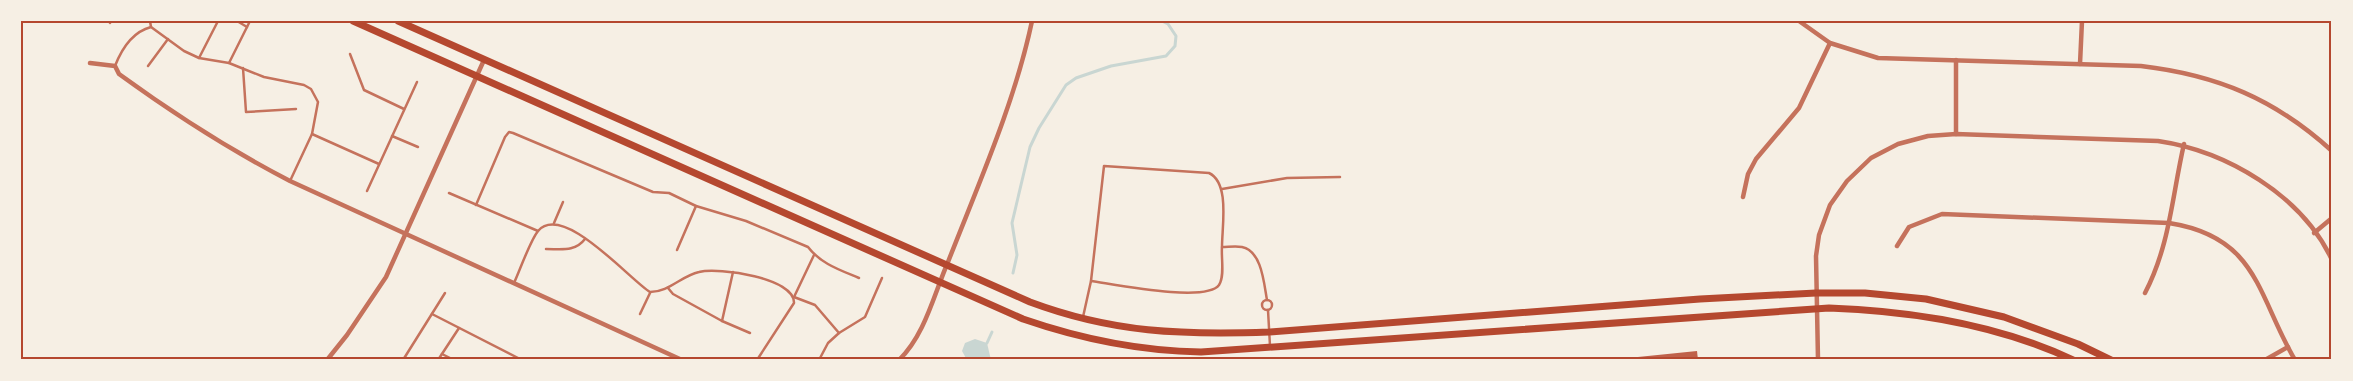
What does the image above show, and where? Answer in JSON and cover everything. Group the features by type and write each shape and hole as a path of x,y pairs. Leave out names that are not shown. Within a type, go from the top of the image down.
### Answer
{"main road":[{"path":"353,21 1023,319 1092,340 1152,350 1178,352 1271,348 1816,308 1874,310 1957,322 2034,344 2072,360"},
{"path":"398,21 1030,302 1082,319 1126,328 1167,333 1269,332 1700,299 1816,293 1883,295 1926,299 2004,317 2078,344 2111,360"}],"street":[{"path":"900,360 913,345 946,266 1018,79 1032,21"},
{"path":"1799,21 1830,43 1878,58 2141,66 2172,69 2209,78 2243,91 2280,110 2311,132 2332,151"},
{"path":"2080,64 2082,21"},
{"path":"1743,197 1748,174 1756,159 1799,108 1830,43"},
{"path":"327,360 371,302 386,277 484,60"},
{"path":"1956,60 1956,134"},
{"path":"90,63 115,66 119,74 194,126 244,157 290,181 682,360"},
{"path":"1818,360 1816,256 1819,235 1830,205 1847,180 1871,158 1898,144 1928,136 1956,134 2158,141 2184,144 2222,158 2256,177 2286,202 2314,233 2332,260"},
{"path":"2145,293 2156,272 2164,249 2172,196 2184,144"},
{"path":"1897,246 1909,227 1942,214 2169,223 2204,231 2238,254 2257,280 2295,360"},
{"path":"2314,233 2332,218"},
{"path":"2265,360 2288,347"},
{"path":"332,355 336,360"}],"lane":[{"path":"150,21 151,28"},
{"path":"199,58 218,21"},
{"path":"237,21 247,27"},
{"path":"229,63 250,21"},
{"path":"115,66 120,54 133,36 141,30 151,28 184,51 199,58 229,63 264,77 304,85 311,89 318,102 312,134 290,181"},
{"path":"148,66 168,39"},
{"path":"350,54 364,90 404,109"},
{"path":"243,68 246,112 296,109"},
{"path":"367,191 417,82"},
{"path":"476,206 509,132 653,192 669,193 696,206 746,220 808,247 814,255 825,263 859,278"},
{"path":"312,134 379,164"},
{"path":"392,136 418,147"},
{"path":"1082,319 1091,280 1104,166 1209,173 1219,181 1222,189 1222,279 1218,286 1209,292 1165,292 1091,280"},
{"path":"1222,189 1287,178 1340,176"},
{"path":"448,193 538,231"},
{"path":"554,223 563,202"},
{"path":"677,250 696,206"},
{"path":"514,283 538,231 546,224 554,223 565,226 585,239 650,292"},
{"path":"546,249 574,249 580,246 585,239"},
{"path":"1222,247 1244,248 1251,252 1259,264 1266,300 1272,304 1268,310 1271,348"},
{"path":"757,360 792,309 794,297 814,255"},
{"path":"650,292 668,288 685,277 700,271 733,272 771,281 784,287 794,297 816,305 839,333"},
{"path":"722,321 733,272"},
{"path":"820,360 828,343 839,333 865,317 882,278"},
{"path":"668,288 674,294 722,321 750,333"},
{"path":"640,314 650,292"},
{"path":"403,360 445,293"},
{"path":"1266,300 1262,302 1262,306 1268,310"},
{"path":"432,314 522,360"},
{"path":"438,360 459,328"},
{"path":"442,354 454,360"}],"shaded area":[{"path":"975,339 987,343 991,360 967,360 962,351 965,343"}],"building":[{"path":"1697,351 1698,360 1628,360 1628,358"}],"waterway":[{"path":"1013,273 1017,255 1012,223 1030,147 1039,128 1066,85 1076,78 1111,66 1166,56 1175,46 1176,36 1168,24 1162,21"},
{"path":"987,343 992,332"}]}
